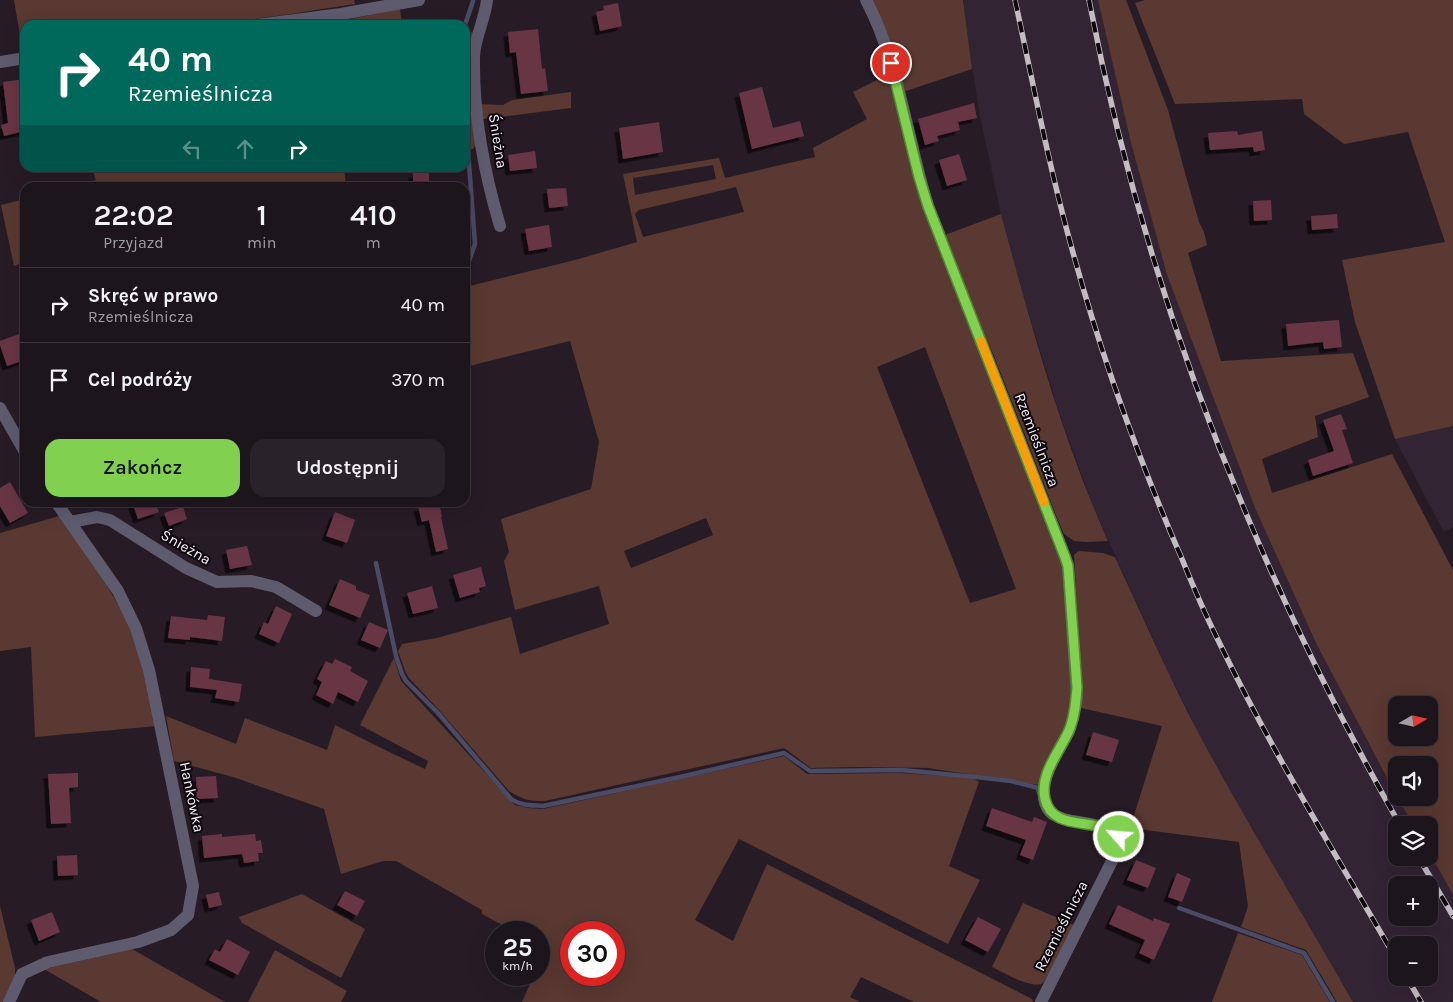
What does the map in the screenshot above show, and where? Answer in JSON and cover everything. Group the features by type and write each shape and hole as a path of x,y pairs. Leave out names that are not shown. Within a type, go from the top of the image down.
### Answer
{"street":[{"path":"295,20 419,0"},
{"name":"Śnieżna","path":"487,0 474,54 476,98 481,148 500,226"},
{"name":"Rzemieślnicza","path":"866,0 874,16 891,63 928,206 1068,566 1077,687 1076,706 1069,729 1046,776 1044,795 1046,804 1050,812 1057,817 1107,828 1119,837 1120,842 1042,1002"},
{"path":"0,62 20,59"},
{"path":"0,408 20,443"},
{"name":"Hankówka","path":"9,1002 22,974 48,962 138,942 171,930 188,915 193,886 149,670 136,628 118,591 60,507"},
{"name":"Śnieżna","path":"70,522 97,517 110,520 186,568 217,582 251,581 276,587 316,610"}],"shaded area":[{"path":"14,0 354,0 355,4 246,20 20,20 20,35"},
{"path":"869,0 963,0 972,69 903,92"},
{"path":"963,0 1098,0 1131,143 1167,275 1255,508 1316,643 1388,780 1388,806 1402,806 1408,816 1388,816 1388,866 1437,866 1453,895 1453,1002 1353,1002 1237,804 1197,730 1165,665 1095,511 1061,418 1024,299 1001,214 980,116"},
{"path":"1098,0 1126,0 1168,110 1207,245 1188,253 1221,361 1353,353 1369,397 1315,416 1318,437 1262,459 1272,493 1392,454 1453,570 1453,895 1437,866 1438,816 1408,816 1402,806 1438,806 1438,756 1388,756 1388,780 1316,643 1255,508 1167,275 1131,143"},
{"path":"1145,0 1453,0 1453,426 1395,439 1355,322 1342,260 1445,242 1408,132 1344,144 1304,114 1302,99 1175,104 1135,3"},
{"path":"400,9 401,20 346,20"},
{"path":"470,32 475,32 476,144 473,149 470,149"},
{"path":"889,74 912,172 930,224 1065,573 1072,696 1067,720 1039,785 928,768 811,768 784,748 545,801 530,800 518,796 509,791 409,678 398,651 402,644 437,638 511,617 520,654 609,624 599,586 515,610 504,561 509,552 501,519 591,489 599,442 570,341 470,366 470,286 575,260 637,242 623,174 719,158 725,178 815,157 813,148 867,119 853,92","holes":["713,165 716,179 635,195 633,178","736,187 744,212 643,237 635,214 639,210","925,347 1016,589 970,603 877,367","706,518 713,535 631,568 624,551"]},
{"path":"571,92 571,108 483,119 479,104 503,105 512,100"},
{"path":"93,172 344,172 345,182 88,182 96,180"},
{"path":"20,200 20,264 14,266 1,205"},
{"path":"1001,214 1061,421 1108,541 1074,541 1064,534 945,235"},
{"path":"1453,426 1453,527 1444,532 1395,439"},
{"path":"59,516 106,584 129,626 142,663 157,726 35,737 31,647 0,651 0,533"},
{"path":"1080,551 1103,553 1115,557 1198,732 1353,1002 1337,1002 1306,950 1241,927 1248,906 1239,842 1130,828 1162,726 1081,708 1074,555"},
{"path":"394,658 401,681 515,805 528,808 543,809 784,756 807,774 900,773 973,778 979,782 949,866 980,880 948,944 739,839 695,920 733,941 767,864 1032,999 1033,1002 914,1002 861,977 850,997 860,1002 522,1002 529,986 550,986 550,921 495,921 482,914 482,910 396,861 383,861 341,874 324,809 233,777 174,761 166,716 236,744 245,718 327,750 335,725 425,769 428,761 360,725"},
{"path":"302,894 365,929 341,978 242,923 239,917"},
{"path":"1023,903 1074,925 1048,977 1043,983 1038,985 1025,982 992,967"},
{"path":"0,906 15,968 15,978 3,1002 0,1002"},
{"path":"1238,933 1302,955 1330,1002 1212,1002"},
{"path":"132,949 225,1002 101,1002 44,969"},
{"path":"275,950 347,991 341,1002 248,1002"}],"building":[{"path":"618,3 622,26 600,31 596,12 604,10 603,6"},
{"path":"538,29 542,69 545,68 548,91 521,94 516,52 510,53 508,32"},
{"path":"20,80 20,132 4,136 1,125 8,123 3,82"},
{"path":"762,87 773,128 800,121 804,136 752,149 739,93"},
{"path":"974,103 977,118 958,122 960,130 937,136 939,141 925,145 918,119"},
{"path":"659,122 663,152 623,159 619,128"},
{"path":"1237,131 1238,135 1262,131 1265,150 1254,152 1253,147 1210,150 1208,133"},
{"path":"535,151 537,168 510,171 508,155"},
{"path":"959,154 967,180 947,186 939,160"},
{"path":"413,173 429,173 429,182 413,182"},
{"path":"566,188 568,206 549,208 547,189"},
{"path":"1271,200 1272,220 1254,221 1253,201"},
{"path":"1337,214 1338,228 1312,230 1311,216"},
{"path":"549,225 552,247 529,251 525,229"},
{"path":"1339,320 1342,347 1324,349 1323,342 1288,346 1286,324"},
{"path":"20,334 20,362 7,366 0,341"},
{"path":"1341,414 1347,429 1342,430 1353,463 1313,476 1308,460 1334,451 1323,420"},
{"path":"10,482 20,499 20,507 25,507 28,513 10,523 0,506 0,488"},
{"path":"134,507 157,507 159,512 138,519"},
{"path":"183,507 187,519 169,526 164,513"},
{"path":"418,507 440,507 448,549 436,552 429,520 422,522"},
{"path":"335,512 355,520 347,543 326,536"},
{"path":"247,546 252,565 230,569 226,550"},
{"path":"481,567 486,586 479,588 480,592 460,598 453,575"},
{"path":"340,579 356,586 356,590 370,595 360,618 329,605"},
{"path":"432,586 438,608 413,614 407,593"},
{"path":"276,606 292,614 279,643 259,634 264,622 268,624"},
{"path":"208,615 225,617 222,641 190,637 190,640 168,638 171,616 207,620"},
{"path":"369,622 388,630 380,648 361,640"},
{"path":"335,659 352,667 350,671 368,681 358,702 338,692 333,704 316,695 322,682 317,679 326,661 332,664"},
{"path":"191,667 210,669 209,679 242,684 239,702 215,698 217,690 190,687"},
{"path":"1093,732 1119,740 1112,762 1086,755"},
{"path":"78,773 78,787 69,788 71,823 51,824 48,774"},
{"path":"216,776 218,798 197,799 196,777"},
{"path":"992,808 1032,822 1034,817 1047,822 1033,860 1020,855 1026,840 986,826"},
{"path":"222,834 222,837 255,834 256,841 261,840 263,853 258,853 259,861 244,863 242,854 204,858 202,836"},
{"path":"77,855 78,875 58,876 57,856"},
{"path":"1136,860 1156,868 1148,888 1127,880"},
{"path":"1177,873 1191,879 1182,902 1168,897"},
{"path":"345,891 365,901 357,916 337,905"},
{"path":"219,892 222,905 209,908 206,895"},
{"path":"1118,905 1153,921 1154,918 1170,924 1154,960 1139,953 1145,940 1109,924"},
{"path":"52,912 60,932 39,941 31,920"},
{"path":"978,917 1001,929 988,952 965,940"},
{"path":"227,939 250,952 238,975 209,960 215,949 220,952"}],"waterway":[{"path":"467,20 473,1"},
{"path":"470,172 475,244 470,258"},
{"path":"376,563 396,656 406,681 438,713 511,799 519,803 543,806 784,753 810,771 902,770 976,777 1011,781 1038,788 1039,793"},
{"path":"1179,908 1304,953 1333,1002"}],"railway":[{"path":"1015,0 1049,156 1083,289 1121,406 1150,483 1199,600 1238,681 1304,801 1388,945"},
{"path":"1089,0 1112,108 1141,216 1174,321 1211,425 1252,528 1298,629 1347,728 1395,816"},
{"path":"1424,866 1453,916"},
{"path":"1412,986 1421,1002"}],"slow traffic":[{"path":"981,341 1044,502"}],"route":[{"path":"891,63 928,206 1068,566 1077,687 1076,706 1069,729 1046,776 1044,795 1046,804 1050,812 1057,817 1107,828 1119,837"}]}
